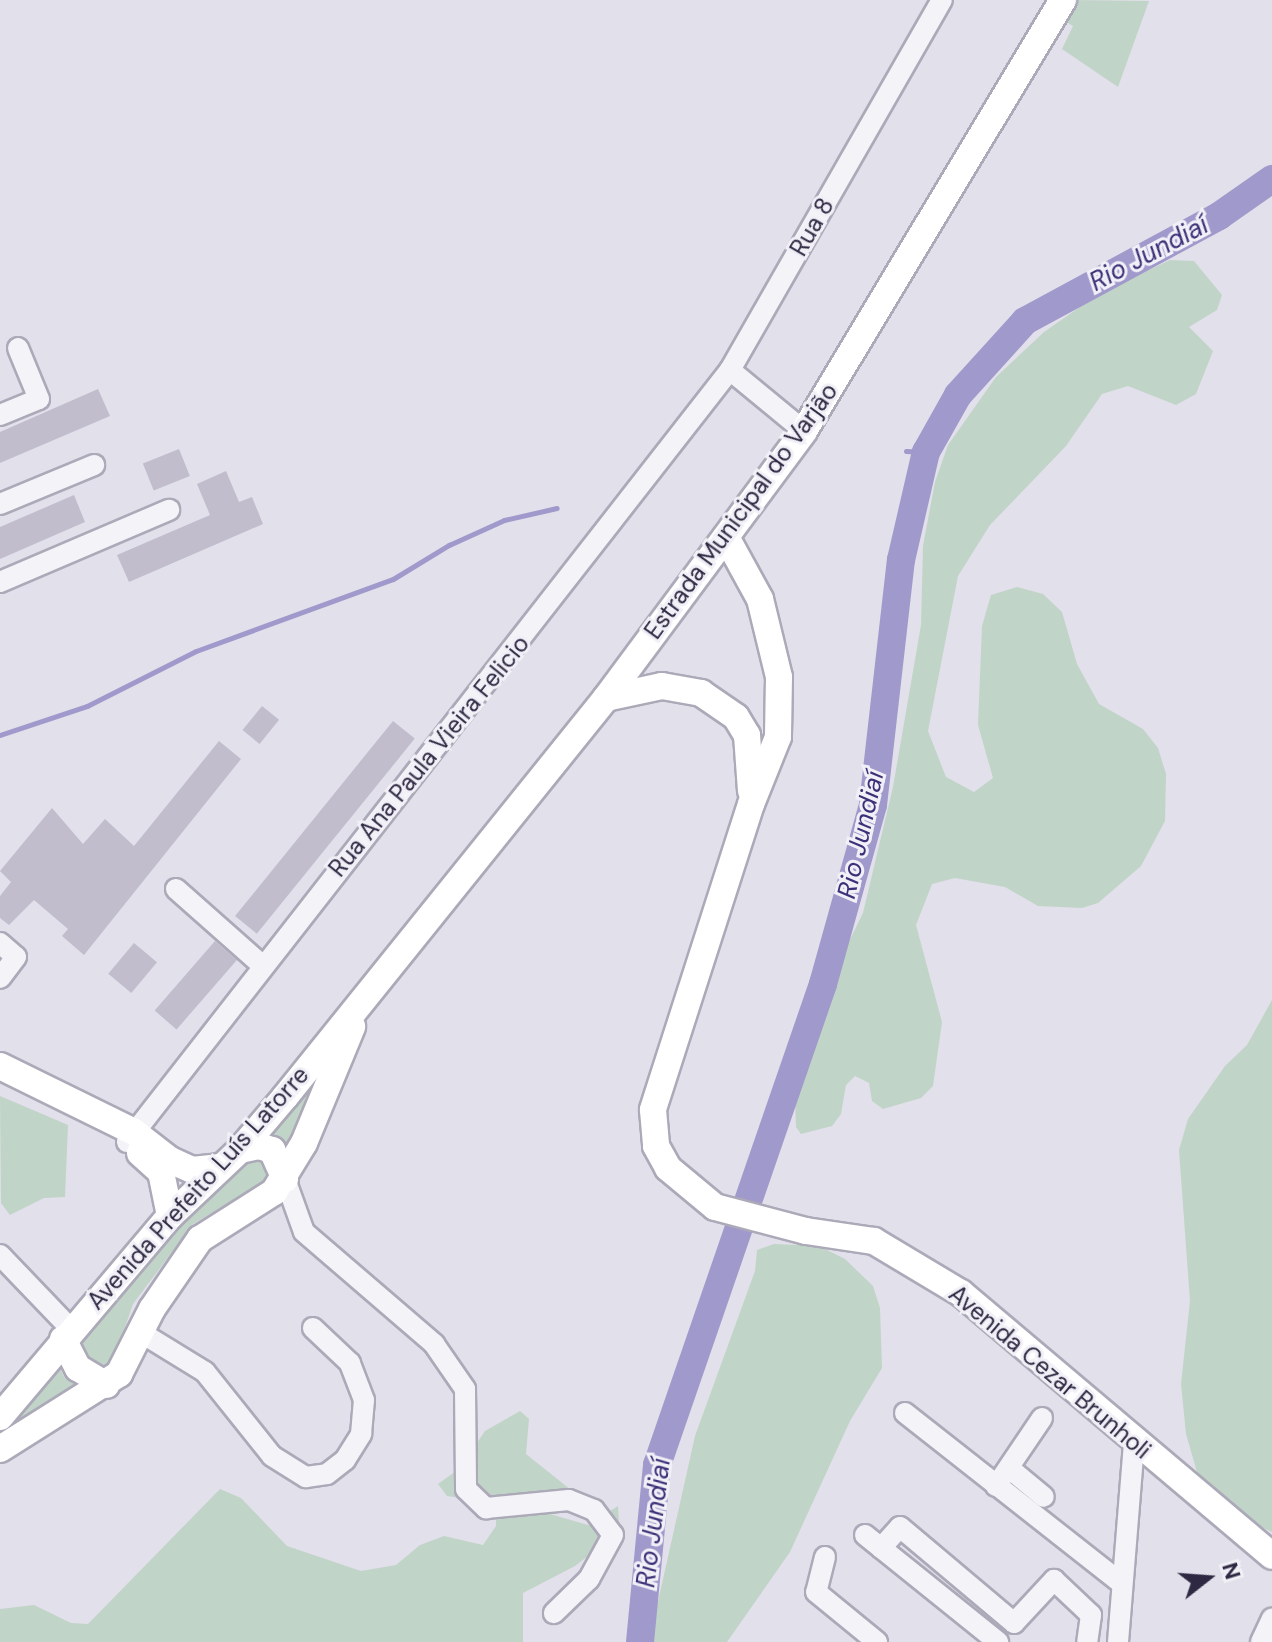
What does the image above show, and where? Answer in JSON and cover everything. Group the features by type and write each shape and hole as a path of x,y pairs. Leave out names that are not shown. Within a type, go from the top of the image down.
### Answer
{"main road":[{"name":"Estrada Municipal do Varjão","path":"372,988 606,698 804,431 1063,0"},
{"path":"726,537 760,599 779,677 778,737 751,804"},
{"path":"606,698 662,686 701,693 736,717 752,761 751,804"},
{"name":"Avenida Cezar Brunholi","path":"751,804 653,1110 656,1146 668,1168 715,1207 806,1231 874,1241 961,1293 1134,1443 1272,1556"},
{"name":"Avenida Prefeito Luís Latorre","path":"0,1417 67,1334 170,1216 231,1158 372,988"},
{"name":"Avenida Prefeito Luís Latorre","path":"0,1449 119,1374 140,1332 200,1239 228,1216 269,1197 285,1179 372,988"},
{"path":"0,1066 192,1170 259,1146 272,1150 285,1179"},
{"path":"0,1085 130,1137 161,1172 170,1216"},
{"path":"67,1334 78,1368 106,1385"}],"street":[{"name":"Rua 8","path":"730,370 942,0"},
{"path":"0,415 39,399 18,348"},
{"path":"730,370 804,431"},
{"name":"Rua Ana Paula Vieira Felicio","path":"130,1137 730,370"},
{"path":"0,504 94,465"},
{"path":"0,582 169,510"},
{"path":"176,889 262,965"},
{"path":"0,943 16,957 0,978"},
{"path":"285,1179 304,1232 434,1344 465,1389 466,1489 486,1508 569,1500 594,1510 613,1535 589,1579 554,1613"},
{"path":"0,1255 67,1334"},
{"path":"140,1332 205,1372 272,1456 306,1477 327,1474 345,1460 361,1434 364,1400 350,1363 313,1328"},
{"path":"905,1413 1122,1584"},
{"path":"996,1486 1042,1418"},
{"path":"1118,1642 1134,1443"},
{"path":"1009,1468 1044,1497"},
{"path":"998,1642 873,1542 900,1527 1014,1623 1054,1580 1091,1615 1087,1642"},
{"path":"825,1557 816,1592 877,1642"},
{"path":"1261,1642 1272,1618"}],"green space":[{"path":"1071,0 1149,1 1118,87 1062,49 1073,26 1060,18"},
{"path":"1170,260 1194,261 1222,295 1217,310 1189,327 1213,351 1196,394 1176,405 1128,386 1102,394 1066,446 990,525 958,576 928,731 946,777 974,792 993,778 978,725 982,626 991,595 1017,587 1043,594 1062,612 1077,664 1099,704 1143,729 1158,748 1166,774 1165,821 1141,866 1098,903 1082,908 1038,906 1005,887 955,878 932,884 916,925 942,1022 933,1086 921,1098 883,1109 872,1101 869,1083 855,1076 846,1085 841,1114 832,1126 801,1134 796,1127 795,1098 807,1027 863,913 893,787 921,625 923,546 935,482 948,445 996,377 1044,332 1100,293"},
{"path":"1272,1000 1272,1532 1216,1505 1201,1486 1186,1434 1181,1384 1190,1301 1179,1150 1188,1119 1225,1066 1247,1045"},
{"path":"330,1051 294,1149 264,1136"},
{"path":"0,1096 68,1125 65,1197 44,1198 10,1215 1,1203"},
{"path":"259,1157 270,1164 270,1178 193,1224 133,1304 111,1368 96,1370 80,1343 187,1215 242,1159"},
{"path":"774,1244 819,1246 845,1259 873,1286 880,1308 882,1368 850,1421 790,1552 727,1642 649,1642 695,1436 755,1271 757,1250"},
{"path":"57,1361 64,1377 81,1389 0,1437"},
{"path":"520,1411 529,1419 526,1454 571,1490 550,1514 588,1525 618,1506 619,1522 609,1540 575,1566 523,1593 523,1642 0,1642 0,1609 34,1605 71,1623 88,1624 220,1489 241,1498 287,1546 361,1571 396,1565 420,1545 444,1536 483,1545 496,1526 496,1511 480,1501 447,1496 438,1484 459,1469 485,1431"}],"building":[{"path":"98,389 110,416 0,463 0,432"},
{"path":"179,449 190,476 154,490 143,464"},
{"path":"226,471 239,502 252,497 263,524 129,582 117,555 210,515 197,484"},
{"path":"74,495 85,522 0,559 0,527"},
{"path":"262,706 279,720 260,744 242,730"},
{"path":"393,721 415,739 257,934 235,916"},
{"path":"219,741 241,759 84,955 62,936 68,929 34,900 9,925 0,918 0,896 11,882 0,871 52,808 83,844 105,819 134,846"},
{"path":"215,941 237,960 177,1029 155,1010"},
{"path":"134,943 157,962 131,993 108,974"}],"waterway":[{"name":"Rio Jundiaí","path":"640,1642 657,1465 823,984 873,805 901,560 926,452 958,395 1025,321 1219,216 1272,179"},
{"path":"906,451 926,452"},
{"path":"0,735 87,706 196,651 393,579 449,545 504,520 557,508"}]}
